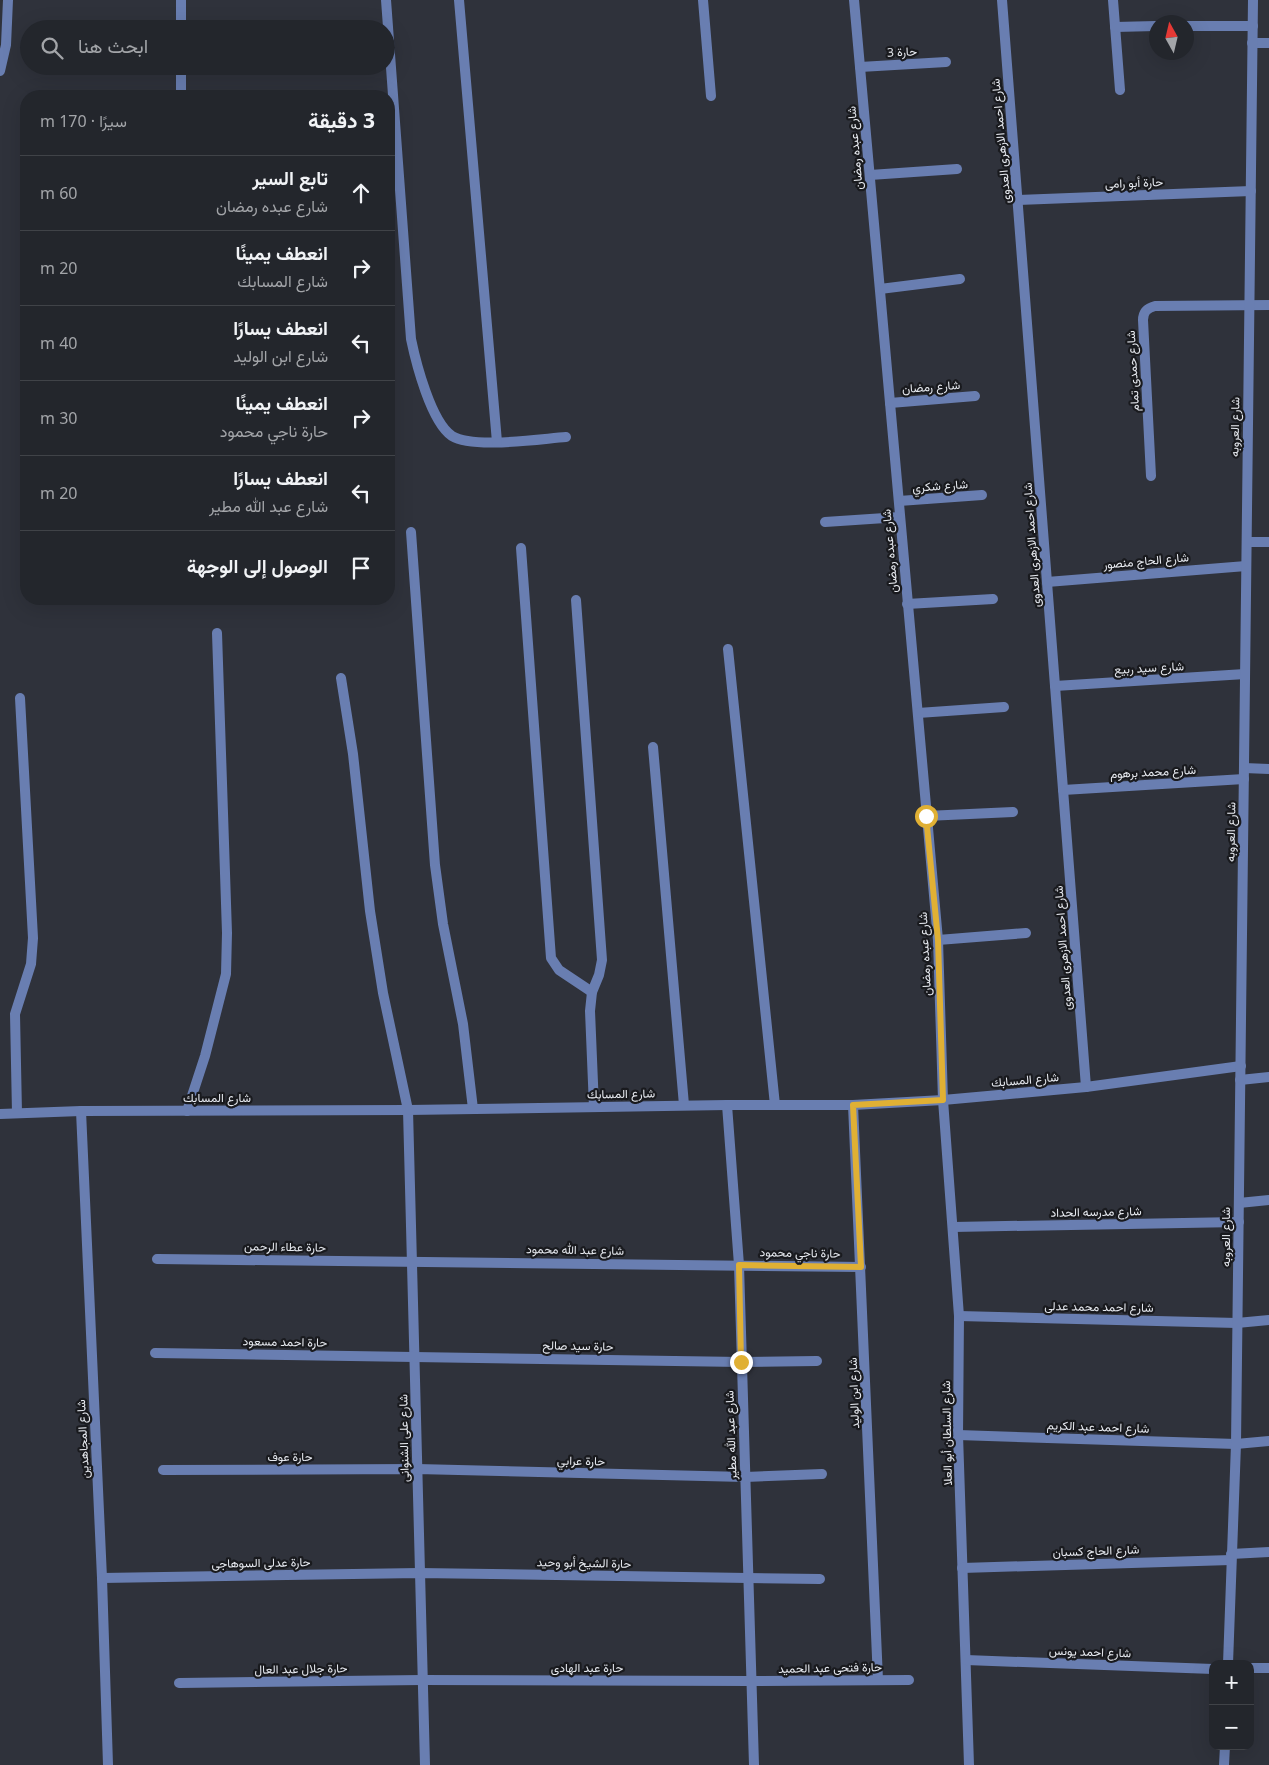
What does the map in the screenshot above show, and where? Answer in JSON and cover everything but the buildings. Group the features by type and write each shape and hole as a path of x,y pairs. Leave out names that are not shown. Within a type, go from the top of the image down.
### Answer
{"street":[{"path":"0,71 6,45 8,0"},
{"path":"181,0 181,20"},
{"path":"386,0 387,20"},
{"path":"459,0 497,442"},
{"path":"703,0 711,96"},
{"name":"شارع عبده رمضان","path":"854,0 938,940 943,1100"},
{"name":"شارع احمد الازهرى العدوى","path":"1002,0 1086,1087"},
{"path":"1113,0 1120,90"},
{"name":"شارع العروبه","path":"1228,1660 1236,1444 1253,0"},
{"path":"1115,27 1149,26"},
{"path":"1194,26 1252,26"},
{"path":"1252,43 1269,43"},
{"name":"حارة 3","path":"860,67 946,62"},
{"path":"181,75 181,90"},
{"path":"392,75 393,90"},
{"path":"395,122 411,339 418,370 438,420 452,436 471,442 566,437"},
{"path":"870,175 957,169"},
{"name":"حارة أبو رامى","path":"1018,200 1251,191"},
{"path":"880,289 960,279"},
{"path":"1249,305 1269,305"},
{"name":"شارع حمدى تمام","path":"1151,476 1143,320 1145,312 1155,306 1249,305"},
{"name":"شارع رمضان","path":"890,402 975,396"},
{"name":"شارع شكري","path":"899,501 982,495"},
{"path":"825,522 900,517"},
{"path":"411,532 435,866 443,924 463,1024 473,1109"},
{"path":"1246,542 1269,542"},
{"path":"522,548 551,958 559,970 592,992"},
{"name":"شارع الحاج منصور","path":"1047,582 1246,566"},
{"path":"908,604 993,599"},
{"path":"576,600 602,960 599,975 592,992 590,1012 594,1107"},
{"path":"187,1111 207,1048 226,974 227,934 217,633"},
{"path":"728,649 775,1105"},
{"name":"شارع سيد ربيع","path":"1055,686 1245,674"},
{"name":"شارع على الشنوانى","path":"341,678 353,754 370,911 383,993 408,1110 424,1765"},
{"path":"17,1114 15,1014 30,964 33,938 20,698"},
{"path":"918,713 1004,707"},
{"path":"653,747 684,1106"},
{"path":"1244,768 1269,769"},
{"name":"شارع محمد برهوم","path":"1064,790 1244,779"},
{"path":"926,816 1013,812"},
{"path":"938,940 1026,933"},
{"name":"شارع المسابك","path":"0,1114 853,1105 943,1100 1086,1087 1241,1066"},
{"path":"1240,1080 1269,1077"},
{"name":"شارع السلطان أبو العلا","path":"943,1100 960,1316 958,1435 969,1765"},
{"name":"شارع عبد الله مطير","path":"727,1105 739,1265 754,1765"},
{"name":"شارع ابن الوليد","path":"853,1105 878,1680"},
{"name":"شارع المجاهدين","path":"81,1112 102,1578 108,1765"},
{"path":"1238,1203 1269,1200"},
{"name":"شارع مدرسه الحداد","path":"953,1226 1239,1222"},
{"name":"حارة عطاء الرحمن","path":"157,1259 412,1261"},
{"name":"شارع عبد الله محمود","path":"412,1261 739,1265"},
{"name":"حارة ناجي محمود","path":"739,1265 861,1267"},
{"name":"شارع احمد محمد عدلى","path":"960,1316 1237,1323 1269,1320"},
{"name":"حارة احمد مسعود","path":"155,1353 415,1356"},
{"name":"حارة سيد صالح","path":"415,1356 741,1362 817,1361"},
{"name":"شارع احمد عبد الكريم","path":"958,1435 1236,1444 1269,1441"},
{"name":"حارة عوف","path":"163,1470 417,1469"},
{"name":"حارة عرابي","path":"417,1469 745,1478 822,1474"},
{"name":"شارع الحاج كسبان","path":"962,1568 1231,1557 1269,1552"},
{"name":"حارة عدلى السوهاجى","path":"102,1578 419,1573"},
{"name":"حارة الشيخ أبو وحيد","path":"419,1573 820,1579"},
{"name":"شارع احمد يونس","path":"966,1660 1209,1669"},
{"path":"1254,1668 1269,1668"},
{"name":"حارة عبد الهادى","path":"422,1680 751,1681"},
{"name":"حارة جلال عبد العال","path":"179,1683 422,1680"},
{"name":"حارة فتحى عبد الحميد","path":"751,1681 909,1680"},
{"path":"1224,1765 1225,1750"}],"route":[{"path":"741,1362 739,1265 861,1267 853,1105 943,1100 938,940 926,816"}]}
